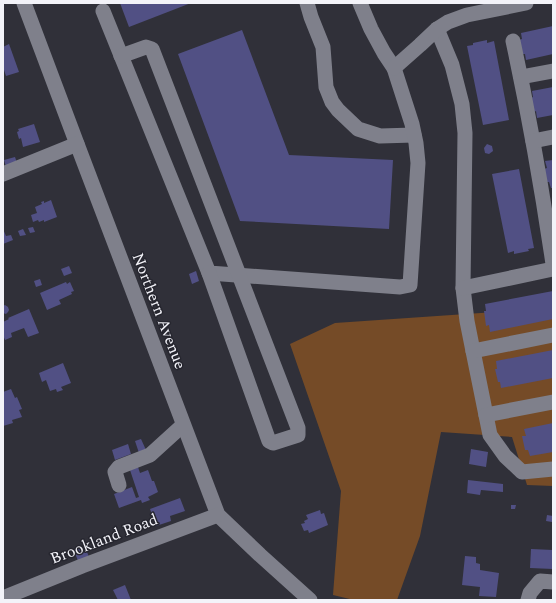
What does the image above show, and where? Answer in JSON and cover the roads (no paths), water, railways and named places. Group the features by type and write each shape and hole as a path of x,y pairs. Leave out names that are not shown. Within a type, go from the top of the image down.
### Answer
{"street":[{"name":"Northern Avenue","path":"24,3 76,144 218,515 310,600"},
{"path":"307,3 323,47 326,87 332,102 338,110 358,128 380,136 414,135"},
{"path":"209,273 400,287 410,285 418,163 416,143 408,110 394,68 371,29 360,3"},
{"path":"394,68 437,29 448,22 467,15 526,3"},
{"path":"103,11 121,56 209,273 268,441 273,443 298,435 298,428 152,49 146,47 121,56"},
{"path":"437,29 452,65 462,104 465,132 464,288 467,321 490,435 505,456 522,472 553,469"},
{"path":"513,41 533,142 548,203 553,264"},
{"path":"520,77 553,71"},
{"path":"533,142 553,137"},
{"path":"3,174 76,144"},
{"path":"464,288 553,269"},
{"path":"473,351 553,335"},
{"path":"486,415 553,402"},
{"path":"119,485 115,472 119,467 150,455 184,425"},
{"name":"Brookland Road","path":"3,598 82,566 218,515"},
{"path":"528,600 530,593 540,581 553,582"}]}
